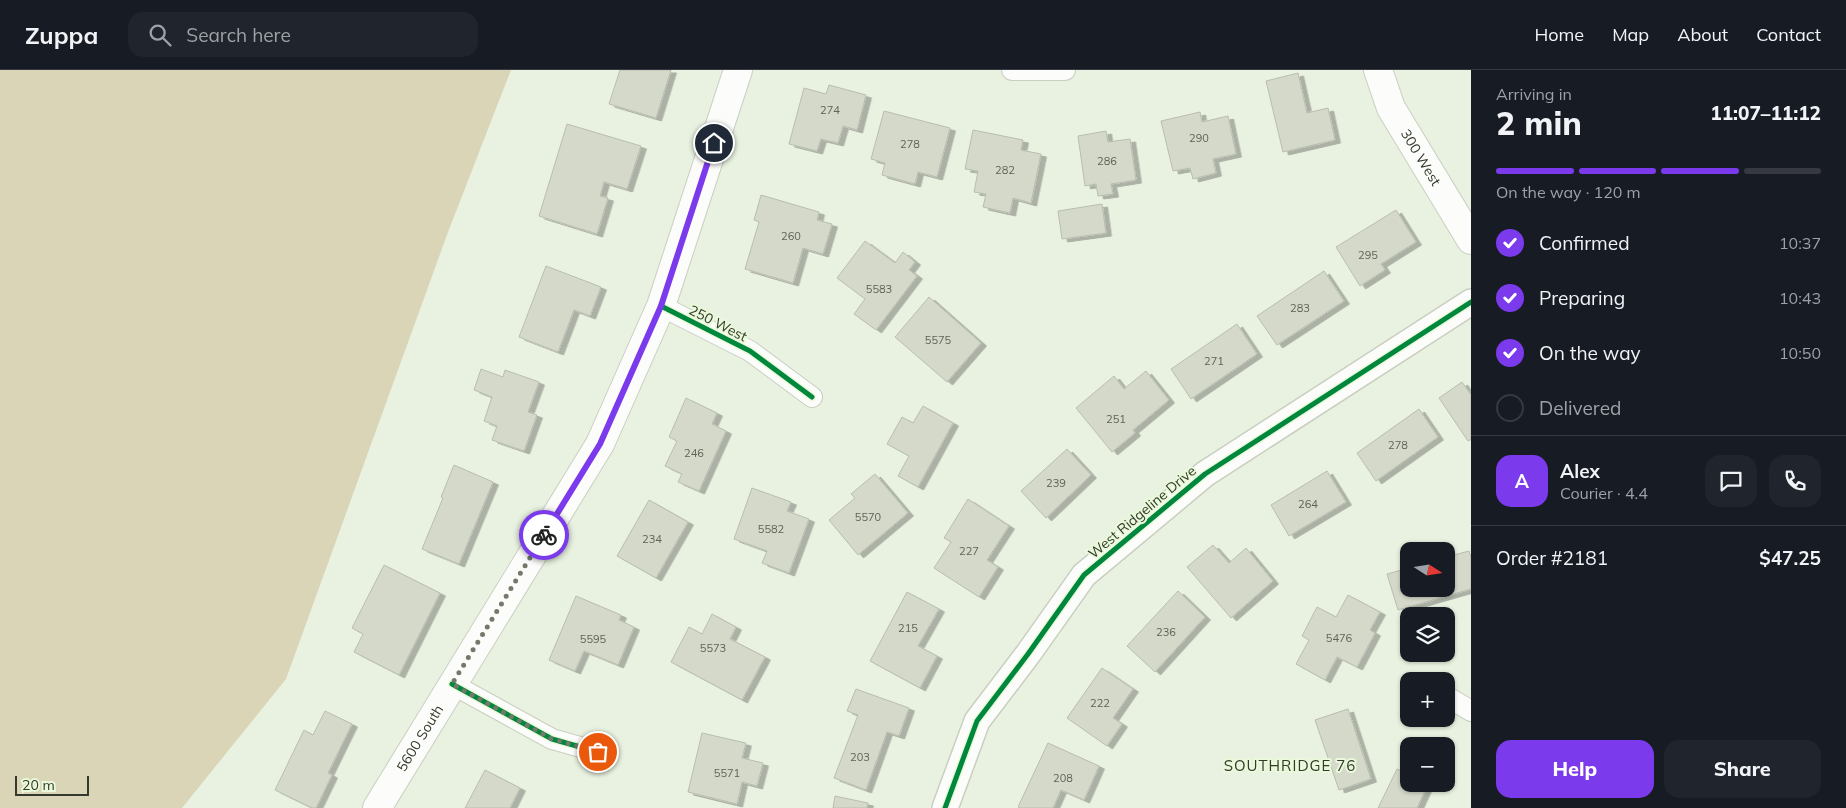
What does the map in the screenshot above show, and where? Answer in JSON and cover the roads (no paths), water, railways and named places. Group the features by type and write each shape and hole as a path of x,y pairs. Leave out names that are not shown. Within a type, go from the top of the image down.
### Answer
{"main road":[{"name":"5600 South","path":"377,808 600,444 661,306 738,70"},
{"name":"300 West","path":"1378,70 1391,108 1471,240"}],"street":[{"path":"1012,70 1065,70"},
{"name":"West Ridgeline Drive","path":"945,808 977,721 1028,654 1084,575 1206,474 1471,302"},
{"name":"250 West","path":"661,306 750,351 812,397"},
{"path":"452,684 552,739 598,752"},
{"path":"1455,701 1471,711"}],"district":[{"name":"SOUTHRIDGE 76","path":"1290,766"}]}
